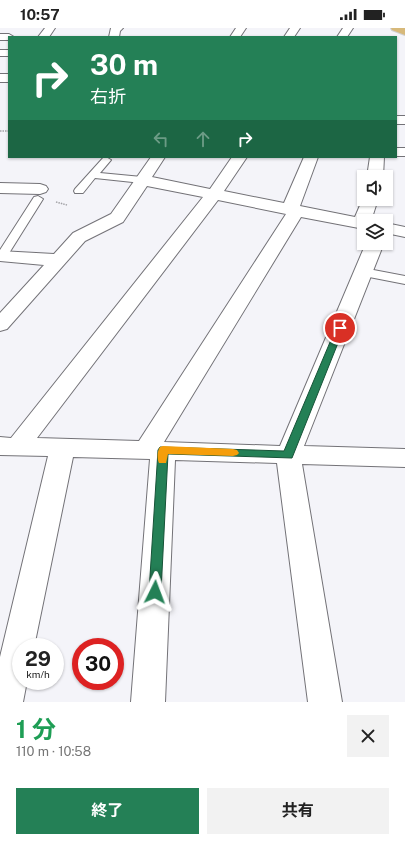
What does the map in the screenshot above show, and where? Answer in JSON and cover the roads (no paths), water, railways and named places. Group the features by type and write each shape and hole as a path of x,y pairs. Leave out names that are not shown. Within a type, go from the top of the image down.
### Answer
{"main road":[{"path":"396,28 405,32"}],"street":[{"path":"44,36 50,28"},
{"path":"290,36 296,28"},
{"path":"0,325 79,237 117,218 157,158"},
{"path":"9,446 214,194 239,158"},
{"path":"148,702 155,450 294,210 310,158"},
{"path":"376,170 377,158"},
{"path":"142,180 294,210 357,227"},
{"path":"0,188 39,194"},
{"path":"393,229 405,232"},
{"path":"325,702 288,455 363,272 365,250"},
{"path":"1,256 58,260"},
{"path":"9,446 405,458"},
{"path":"6,702 62,448"}],"lane":[{"path":"79,191 106,160"},
{"path":"93,175 142,180"},
{"path":"1,256 39,194"},
{"path":"363,272 405,280"}]}
